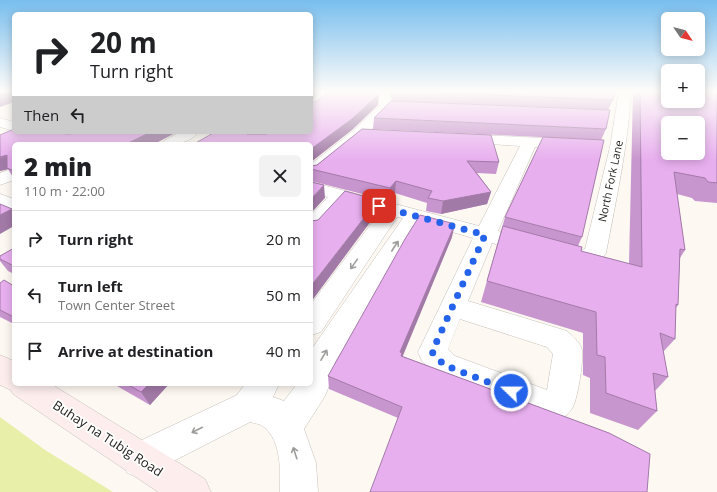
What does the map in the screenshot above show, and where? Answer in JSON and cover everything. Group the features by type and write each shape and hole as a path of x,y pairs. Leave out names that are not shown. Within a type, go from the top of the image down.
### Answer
{"main road":[{"path":"0,368 12,376"},
{"name":"Buhay na Tubig Road","path":"27,386 192,492"}],"street":[{"path":"313,170 358,134 378,115"},
{"name":"North Fork Lane","path":"550,252 578,260 595,253 616,115"},
{"path":"0,122 12,126"},
{"path":"0,139 14,134"},
{"path":"173,142 187,134"},
{"path":"358,134 381,135"},
{"path":"451,139 559,144"},
{"path":"452,306 557,340 568,350 561,399 550,407 444,365 432,352 452,306 485,235 530,143"},
{"path":"0,180 12,174"},
{"path":"313,188 514,242"},
{"path":"313,225 341,196"},
{"path":"0,200 12,205"},
{"path":"313,322 404,212"},
{"path":"286,426 314,386 322,359 404,212"},
{"path":"140,460 256,395 286,426 298,463 299,492"}],"green space":[{"path":"0,417 45,450 113,492 0,492"}],"building":[{"path":"313,115 356,115 313,148 313,142 198,142 212,134 313,134"},
{"path":"377,115 609,115 606,129 374,118"},
{"path":"640,115 717,115 717,183 708,182 705,178 674,172 685,250 680,249 675,339 660,333 668,377 653,373 657,411 606,393 605,357 597,355 596,312 487,281 503,226 582,247 581,251 642,267"},
{"path":"362,129 491,135 499,162 467,161 491,192 443,201 428,198 432,191 396,181 390,188 313,169 313,166 317,165"},
{"path":"12,130 12,134 147,134 130,142 12,142 12,170 7,168 7,155 0,157 0,135"},
{"path":"543,137 604,140 582,237 505,217"},
{"path":"313,182 324,185 313,197"},
{"path":"345,191 378,200 313,283 313,221 318,220"},
{"path":"0,204 12,209 0,215"},
{"path":"420,215 455,224 400,352 402,353 401,356 609,433 650,454 647,492 370,492 402,407 328,376"},
{"path":"12,249 12,265 0,259 0,256"},
{"path":"4,280 12,285 12,316 0,310 0,283"},
{"path":"130,386 147,386 141,392"}],"route":[{"path":"379,206 485,235 432,352 444,365 511,391"}]}
